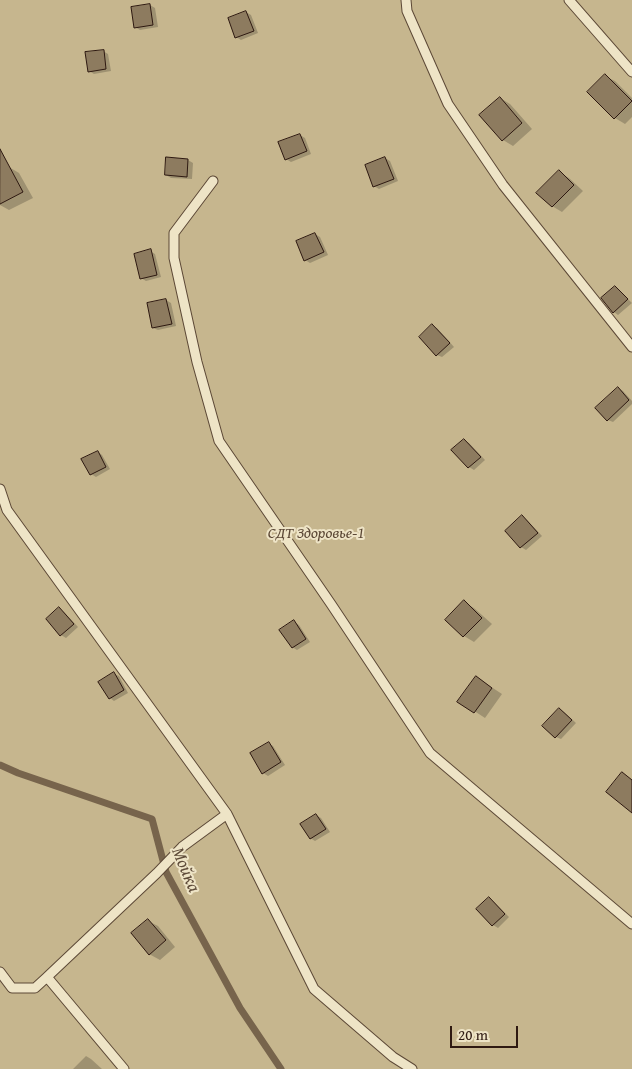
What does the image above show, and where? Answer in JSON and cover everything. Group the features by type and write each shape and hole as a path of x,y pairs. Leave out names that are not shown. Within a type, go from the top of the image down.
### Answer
{"lane":[{"path":"406,0 407,11 448,104 503,185 632,347"},
{"path":"569,0 632,72"},
{"path":"213,181 174,232 174,258 196,362 219,441 332,604 430,753 632,924"},
{"path":"0,488 7,510 227,814 314,989 393,1057 412,1069"},
{"path":"0,972 12,988 35,988 182,847 227,814"},
{"path":"47,977 124,1069"}],"green space":[{"name":"СДТ Здоровье-1","path":"0,0 632,0 632,1069 0,1069"}],"building":[{"path":"150,4 153,25 134,28 131,7"},
{"path":"246,11 254,31 235,38 228,18"},
{"path":"104,50 106,69 88,72 85,52"},
{"path":"605,74 632,101 614,119 587,92"},
{"path":"500,97 522,123 502,141 479,115"},
{"path":"300,134 307,151 285,160 278,142"},
{"path":"0,149 23,192 0,204"},
{"path":"166,157 188,159 187,177 165,175"},
{"path":"385,157 394,179 373,187 365,165"},
{"path":"559,170 574,185 552,207 536,193"},
{"path":"315,233 324,252 304,261 296,241"},
{"path":"151,249 157,275 140,279 134,254"},
{"path":"615,286 628,299 613,313 601,298"},
{"path":"166,299 172,324 152,328 147,303"},
{"path":"432,324 450,343 436,356 419,337"},
{"path":"618,387 629,400 607,421 595,408"},
{"path":"464,439 481,457 468,468 451,450"},
{"path":"98,451 106,467 90,475 81,459"},
{"path":"522,515 538,533 520,548 505,531"},
{"path":"464,600 482,618 463,637 445,620"},
{"path":"59,607 74,624 60,636 46,619"},
{"path":"294,620 306,639 292,648 279,630"},
{"path":"114,672 124,690 109,699 98,682"},
{"path":"476,676 492,688 474,713 457,702"},
{"path":"559,708 572,720 555,738 542,726"},
{"path":"269,742 281,762 262,774 250,753"},
{"path":"622,772 632,780 632,813 606,792"},
{"path":"316,814 326,829 310,839 300,824"},
{"path":"489,897 505,914 492,926 476,909"},
{"path":"148,919 166,940 149,955 131,933"}],"waterway":[{"name":"Мойка","path":"0,765 18,773 152,819 166,872 240,1008 281,1069"}]}
